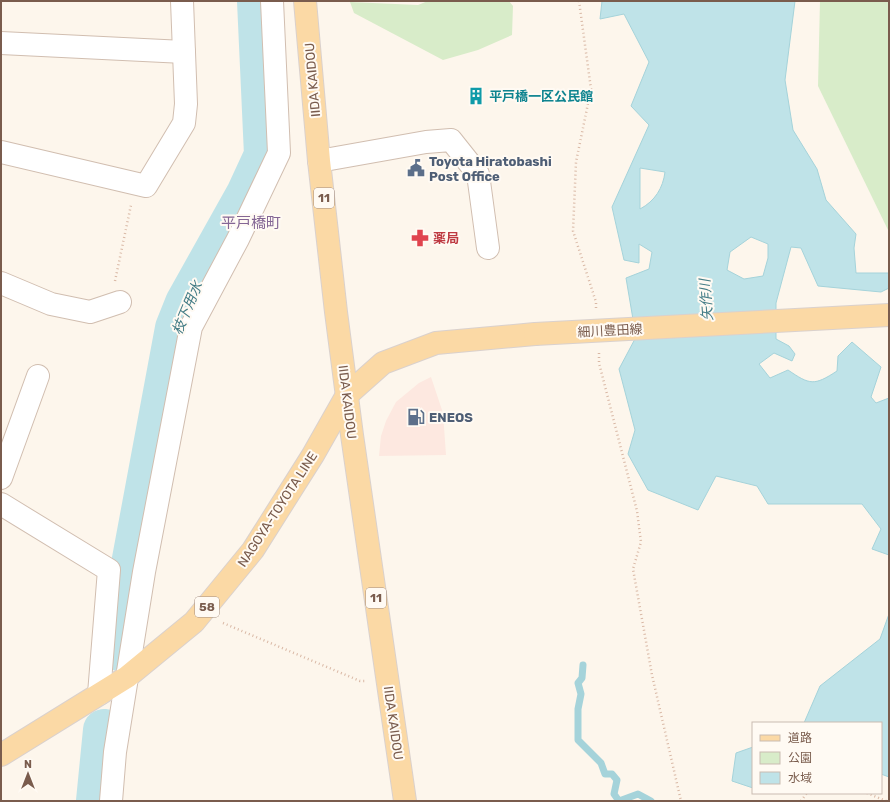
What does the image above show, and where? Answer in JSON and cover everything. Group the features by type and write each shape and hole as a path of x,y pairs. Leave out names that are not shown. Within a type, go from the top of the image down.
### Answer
{"main road":[{"name":"IIDA KAIDOU","path":"305,1 319,161 347,395 405,801"},
{"name":"細川豊田線","path":"347,395 383,363 436,343 534,334 889,315"},
{"name":"NAGOYA-TOYOTA LINE","path":"1,755 127,677 194,622 253,550 313,455 347,395"}],"street":[{"path":"1,152 146,186 184,123 186,104 182,1"},
{"path":"111,801 115,752 147,557 191,327 238,239 279,153 272,1"},
{"path":"1,43 184,52"},
{"path":"319,161 426,142 451,140 478,174 488,248"},
{"path":"1,283 51,304 90,312 117,303"},
{"path":"1,478 38,376"},
{"path":"1,504 109,570 99,694"}],"path":[{"path":"579,1 592,89 576,162 573,231 596,302 596,310"},
{"path":"117,303 115,282 136,183"},
{"path":"598,348 599,364 638,511 641,542 633,568 650,668 681,801"},
{"path":"203,612 240,632 360,681 388,681"},
{"path":"869,794 886,801"}],"shaded area":[{"name":"ENEOS","path":"431,377 443,413 446,455 379,456 381,436 386,421 396,402 419,383"}],"green space":[{"path":"428,1 509,1 513,6 512,35 478,50 443,60 354,13 350,2 418,5"},
{"path":"820,1 889,1 889,232 818,86"}],"water":[{"name":"矢作川","path":"602,1 795,1 785,80 793,130 817,169 826,200 856,234 854,248 856,273 889,273 889,288 881,292 818,286 801,248 791,247 776,303 776,339 789,346 795,354 792,361 774,353 759,364 770,378 788,370 807,381 817,381 837,371 838,356 852,342 881,367 871,397 876,403 889,398 889,555 872,549 881,529 862,504 768,504 757,486 716,476 698,510 648,490 628,454 635,430 619,369 636,337 626,278 649,269 652,252 639,244 639,263 624,260 612,207 649,125 631,106 649,62 624,14 600,19","holes":["640,168 665,172 657,194 650,202 640,209","751,237 768,244 768,258 763,276 744,279 727,270 730,252"]},
{"path":"889,614 889,777 882,774 882,722 804,722 820,686 880,639"},
{"path":"752,747 752,788 732,781 736,753"}],"waterway":[{"name":"枝下用水","path":"119,650 130,575 176,328 186,303 247,194 265,155 258,1"},
{"path":"583,665 582,678 578,683 581,694 578,709 578,740 601,763 605,774 612,774 617,780 614,794 619,801"},
{"name":"枝下用水","path":"97,801 104,730"},
{"path":"619,801 638,794 651,801"}],"place":[{"name":"平戸橋一区公民館","path":"476,96"},
{"name":"Toyota Hiratobashi Post Office","path":"416,168"},
{"name":"薬局","path":"420,238"},
{"name":"ENEOS","path":"416,417"}],"district":[{"name":"平戸橋町","path":"251,223"}]}
